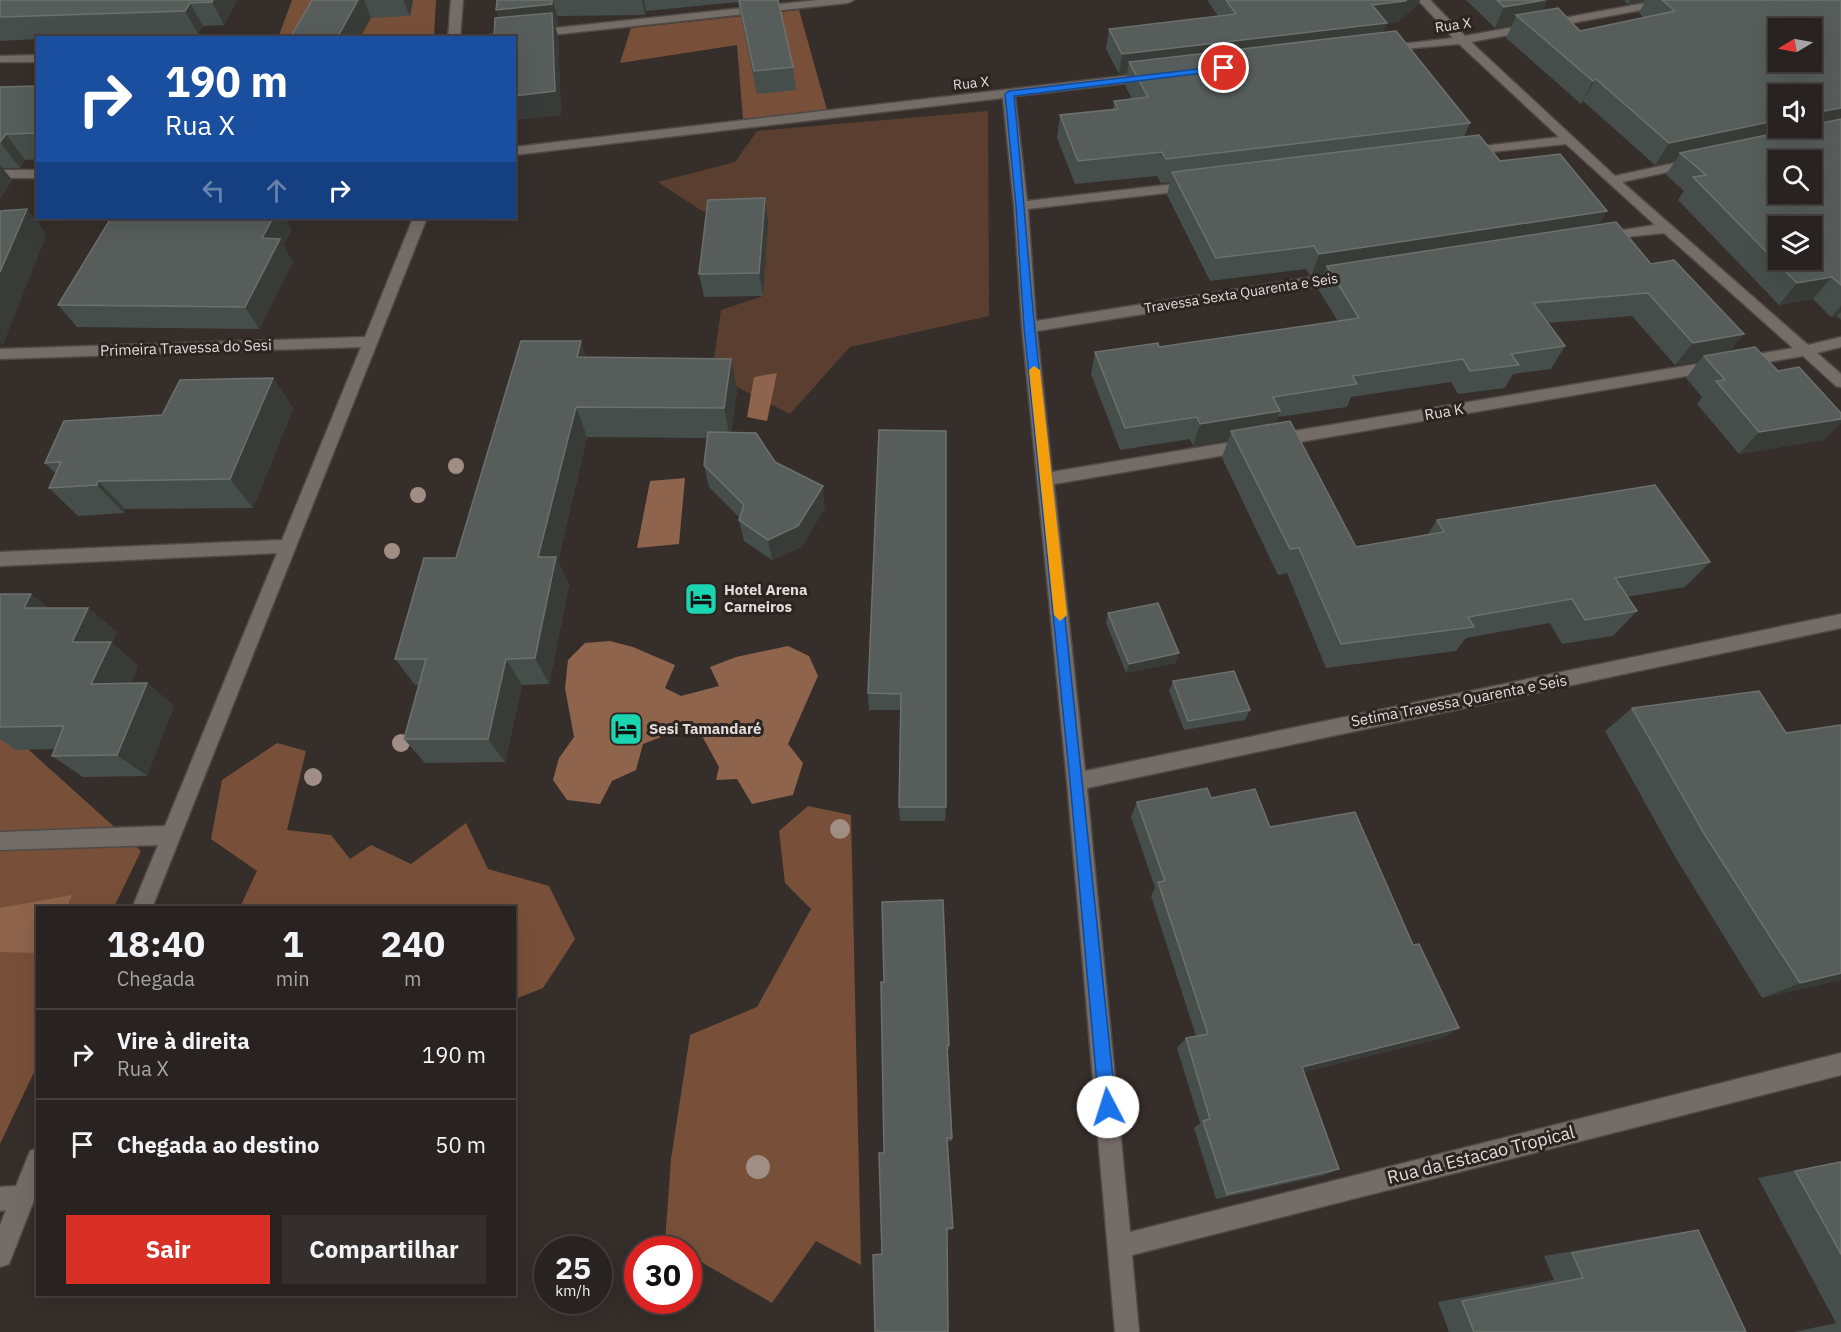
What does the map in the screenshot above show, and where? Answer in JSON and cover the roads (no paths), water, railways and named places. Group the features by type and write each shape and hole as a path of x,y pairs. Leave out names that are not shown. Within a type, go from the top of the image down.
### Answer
{"street":[{"path":"454,36 457,0"},
{"path":"509,36 848,0"},
{"path":"1424,0 1462,40 1612,180 1841,382"},
{"name":"Rua X","path":"1367,51 1462,40 1679,0"},
{"path":"0,59 36,58"},
{"name":"Rua X","path":"516,151 1164,75"},
{"path":"1009,94 1021,206 1029,327 1047,479 1077,781 1127,1332"},
{"path":"1451,154 1569,140"},
{"path":"1612,180 1704,161"},
{"path":"0,174 36,174"},
{"path":"1021,206 1204,184"},
{"path":"143,906 420,219"},
{"path":"1586,240 1667,228"},
{"name":"Travessa Sexta Quarenta e Seis","path":"1029,327 1355,276"},
{"name":"Primeira Travessa do Sesi","path":"0,354 371,342"},
{"name":"Rua K","path":"1047,479 1805,351 1841,342"},
{"path":"0,560 288,546"},
{"name":"Setima Travessa Quarenta e Seis","path":"1077,781 1841,621"},
{"path":"0,841 171,835"},
{"name":"Rua da Estacao Tropical","path":"1121,1246 1841,1065"},
{"path":"0,1255 11,1198 36,1163"}],"place":[{"name":"Hotel Arena Carneiros","path":"701,599"},
{"name":"Sesi Tamandaré","path":"626,729"}]}
